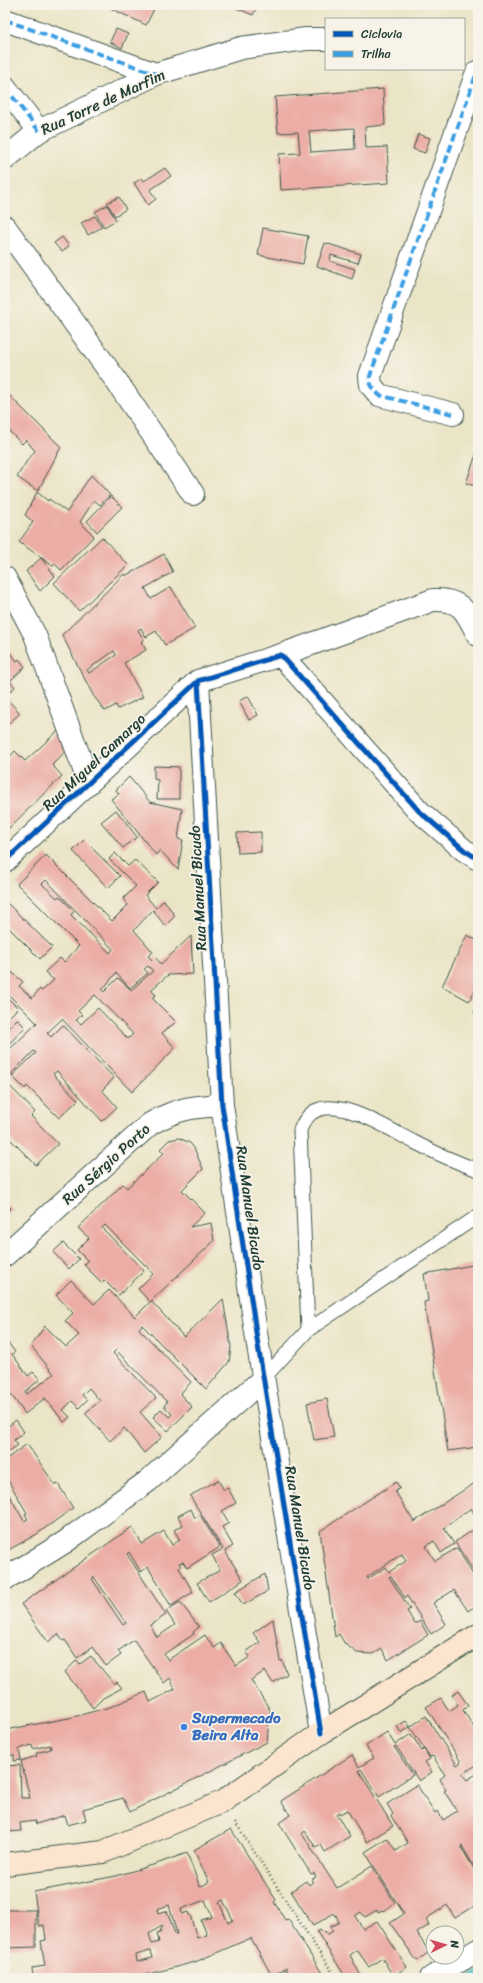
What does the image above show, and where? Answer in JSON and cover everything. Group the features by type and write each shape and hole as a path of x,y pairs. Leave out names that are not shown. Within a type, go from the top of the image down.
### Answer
{"street":[{"path":"5,20 156,74"},
{"name":"Rua Torre de Marfim","path":"5,159 38,131 156,74 241,48 306,39 325,39"},
{"path":"453,414 379,395 372,385 370,376 473,71"},
{"path":"5,87 38,131"},
{"path":"5,227 115,379 193,494"},
{"path":"5,578 35,635 89,783"},
{"path":"198,681 281,655 433,600 445,600 458,604 466,610 478,635"},
{"path":"281,655 419,811 464,850 478,859"},
{"name":"Rua Miguel Camargo","path":"5,861 198,681"},
{"name":"Rua Manuel Bicudo","path":"198,681 222,1104 263,1379 321,1733"},
{"name":"Rua Sérgio Porto","path":"5,1255 150,1124 177,1111 190,1107 222,1104"},
{"path":"5,1579 65,1542 148,1481 263,1379"},
{"path":"5,1864 103,1852 222,1802 321,1733 478,1635"},
{"path":"431,1978 478,1950"}],"lane":[{"path":"308,1330 300,1130 306,1118 315,1112 326,1109 353,1111 448,1159 478,1170"},
{"path":"263,1379 308,1330 478,1216"}],"path":[{"path":"222,1802 336,1978"}],"building":[{"path":"104,5 156,5 146,25"},
{"path":"229,5 258,5 253,15"},
{"path":"116,29 128,34 122,48 110,42"},
{"path":"383,89 385,125 365,127 366,148 387,147 389,183 281,190 279,154 300,153 298,132 278,133 275,97","holes":["354,128 355,149 311,152 309,131"]},
{"path":"418,134 430,138 425,153 413,149"},
{"path":"165,168 171,176 150,190 156,199 148,205 134,183 142,178 144,181"},
{"path":"119,197 126,209 115,216 107,203"},
{"path":"107,205 116,220 104,227 95,212"},
{"path":"95,216 102,227 88,235 81,223"},
{"path":"263,228 308,236 303,264 258,255"},
{"path":"62,237 69,246 62,252 54,243"},
{"path":"325,243 361,254 358,263 331,255 330,261 355,269 352,279 317,266"},
{"path":"5,391 61,447 38,491 17,477 28,459 35,451 26,440 22,444 5,427"},
{"path":"478,449 478,487 466,483"},
{"path":"91,475 110,495 100,505 94,500 80,522 94,536 61,570 55,564 53,566 19,542 33,522 25,515 37,492 48,501 49,499 67,512"},
{"path":"111,496 122,507 97,532 87,521"},
{"path":"102,537 128,565 79,611 54,583"},
{"path":"164,554 173,572 145,588 151,599 171,587 195,628 165,645 156,631 146,637 141,628 138,630 144,640 141,642 146,650 124,663 143,697 118,709 116,705 105,711 93,695 62,635 124,574 125,576","holes":["114,651 116,655 89,673 87,670"]},
{"path":"41,558 55,576 40,591 26,571"},
{"path":"5,646 17,661 19,659 25,667 10,681 15,687 5,696"},
{"path":"248,696 258,715 249,720 239,701"},
{"path":"5,697 20,713 5,727"},
{"path":"59,730 68,749 52,765 62,776 5,832 5,762 15,751 25,761"},
{"path":"154,766 179,767 179,799 157,799 158,780 154,779"},
{"path":"129,777 150,802 182,809 178,839 183,840 178,870 160,850 156,855 111,799 119,794 116,790"},
{"path":"116,810 137,837 123,848 101,822"},
{"path":"261,832 261,852 238,853 237,833"},
{"path":"84,840 120,876 108,888 73,851"},
{"path":"115,853 128,866 135,860 158,882 145,895 156,908 164,900 175,916 165,926 153,910 134,930 153,952 148,956 152,960 155,957 161,964 191,936 193,974 168,975 151,990 156,995 152,998 176,1022 162,1033 175,1048 132,1092 62,1019 47,1033 51,1037 63,1025 114,1078 102,1090 117,1107 102,1121 57,1071 53,1074 78,1100 59,1118 27,1086 25,1089 12,1076 36,1053 34,1051 5,1080 5,1051 7,1052 37,1023 5,991 5,966 23,982 19,986 32,998 40,989 42,991 54,980 45,972 60,958 64,962 79,946 17,884 46,855 112,921 128,905 123,899 136,886 109,859","holes":["46,880 113,949 110,953 71,915 74,911 59,896 57,898 42,884","148,966 153,971 131,990 118,978 104,992 102,990 116,973 130,988 148,973 144,969","95,995 133,1034 128,1039 98,1008 81,1024 76,1020 82,1015 78,1011"]},
{"path":"5,901 52,947 40,959 5,924"},
{"path":"467,935 478,941 478,985 469,1001 442,986"},
{"path":"5,995 18,1008 5,1021"},
{"path":"478,1002 478,1014 474,1013"},
{"path":"17,1019 25,1027 8,1045 5,1042 5,1031"},
{"path":"5,1081 35,1112 31,1116 58,1144 36,1165 5,1134"},
{"path":"179,1138 190,1143 194,1148 203,1169 182,1190 205,1213 190,1227 211,1223 214,1241 151,1301 184,1337 223,1299 231,1347 229,1362 206,1389 142,1325 139,1329 191,1382 180,1394 192,1407 168,1431 153,1417 161,1409 169,1417 172,1414 164,1406 167,1402 116,1350 113,1353 156,1398 140,1412 162,1437 144,1453 124,1428 110,1441 85,1413 100,1401 89,1388 82,1395 87,1400 79,1408 72,1401 63,1410 70,1417 64,1422 45,1398 25,1414 5,1386 5,1339 15,1352 12,1354 28,1376 33,1372 40,1379 25,1392 27,1394 54,1374 31,1346 45,1326 66,1347 79,1335 65,1321 73,1313 56,1295 71,1280 94,1304 109,1290 135,1317 150,1302 138,1289 153,1274 147,1267 105,1225 102,1228 144,1271 119,1295 104,1280 102,1283 84,1265 88,1261 77,1250 89,1238 78,1228 123,1184 127,1188 164,1153 160,1149 169,1140"},
{"path":"5,1202 11,1208 5,1214"},
{"path":"63,1243 79,1259 69,1269 53,1252"},
{"path":"478,1264 478,1447 448,1451 424,1302 428,1301 424,1274"},
{"path":"327,1399 334,1437 314,1440 307,1403"},
{"path":"16,1420 24,1432 14,1440 18,1445 5,1454 5,1429"},
{"path":"27,1444 55,1485 58,1484 73,1508 37,1534 5,1552 5,1488 24,1521 28,1519 25,1514 27,1513 5,1475 5,1460"},
{"path":"218,1480 224,1490 228,1488 236,1503 222,1511 229,1523 222,1527 233,1546 225,1551 243,1580 209,1602 197,1583 220,1570 212,1555 223,1549 190,1496"},
{"path":"478,1481 478,1513 475,1515 471,1508 444,1528 454,1544 441,1553 434,1541 426,1546 435,1561 457,1548 478,1583 478,1604 468,1611 454,1590 433,1603 446,1624 431,1634 407,1596 405,1598 391,1576 389,1577 410,1609 407,1611 415,1624 420,1621 428,1635 388,1660 382,1649 373,1654 357,1653 345,1644 339,1634 335,1637 320,1531 396,1482 400,1488 395,1491 414,1522","holes":["402,1554 406,1561 389,1572 386,1567 368,1579 367,1577"]},
{"path":"191,1509 195,1518 200,1515 220,1547 187,1568 183,1562 179,1563 181,1567 179,1568 193,1592 171,1606 148,1567 141,1572 129,1552 127,1554 166,1615 150,1625 157,1637 175,1625 166,1611 180,1602 199,1627 193,1632 194,1634 164,1654 168,1660 205,1635 214,1648 221,1643 236,1666 250,1657 246,1652 260,1642 253,1633 273,1619 280,1661 282,1660 287,1674 273,1683 265,1671 251,1680 270,1710 267,1742 130,1812 123,1798 83,1809 86,1820 68,1825 65,1815 36,1824 35,1821 20,1823 21,1831 5,1832 5,1766 20,1765 21,1798 30,1798 21,1761 37,1756 36,1753 51,1749 50,1745 33,1749 32,1745 19,1749 21,1760 14,1761 14,1755 5,1756 5,1730 69,1718 110,1707 146,1692 150,1702 175,1689 170,1678 164,1683 134,1640 118,1651 121,1655 106,1666 92,1647 77,1658 65,1640 63,1641 58,1634 48,1642 21,1604 132,1527 142,1544 164,1531 172,1545 180,1540 174,1530 183,1525 178,1516","holes":["94,1577 126,1623 123,1625 92,1579"]},
{"path":"478,1527 478,1578 455,1542"},
{"path":"265,1574 268,1591 243,1605 235,1592"},
{"path":"91,1656 114,1684 117,1682 122,1688 103,1698 93,1708 65,1672 77,1660 80,1664"},
{"path":"458,1691 468,1705 463,1710 478,1734 478,1764 462,1774 467,1780 478,1773 478,1873 462,1846 461,1847 478,1875 478,1904 455,1918 447,1905 426,1919 429,1925 425,1925 425,1928 417,1933 425,1946 425,1955 417,1961 390,1923 404,1914 365,1852 387,1838 396,1851 408,1843 391,1816 393,1814 387,1804 417,1785 435,1813 438,1811 443,1820 457,1811 444,1791 446,1790 440,1779 445,1775 433,1756 430,1757 410,1727 426,1716 457,1765 461,1762 426,1707 441,1698 449,1711 458,1705 452,1695"},
{"path":"406,1721 410,1727 401,1733 397,1726"},
{"path":"387,1732 395,1745 411,1734 422,1751 424,1749 430,1759 425,1762 432,1772 419,1781 396,1746 394,1747 413,1775 379,1797 361,1769 359,1771 393,1826 367,1842 347,1810 340,1814 339,1812 336,1814 350,1836 325,1852 321,1845 316,1848 305,1831 302,1834 337,1888 372,1866 395,1903 383,1911 378,1912 377,1910 365,1917 361,1912 355,1916 363,1929 377,1921 407,1967 393,1976 382,1958 369,1967 357,1950 350,1955 362,1978 346,1978 317,1932 320,1930 323,1933 325,1931 327,1935 333,1931 330,1927 339,1922 334,1913 313,1926 291,1891 306,1881 309,1885 313,1882 311,1880 316,1877 314,1873 311,1874 279,1823 290,1815 281,1801 352,1755 359,1767 374,1758 366,1746"},
{"path":"231,1829 276,1900 274,1902 285,1920 288,1919 325,1978 273,1978 251,1938 195,1962 141,1976 140,1978 33,1978 32,1968 45,1966 41,1941 46,1940 44,1925 39,1926 34,1892 116,1876 187,1853 200,1887 209,1882 194,1850","holes":["205,1900 212,1917 201,1920 207,1935 197,1938 190,1915 188,1912 182,1914 181,1909","223,1900 233,1920 228,1923 219,1902","169,1905 177,1934 175,1934 167,1911 158,1914 157,1909","163,1925 160,1932 157,1933 159,1942 152,1944 149,1934","150,1951 152,1958 137,1962 136,1955","286,1968 287,1971 277,1976 276,1974"]},
{"path":"5,1910 36,1910 36,1947 5,1948"}],"waterway":[{"path":"472,1978 478,1974"}],"marked path":[{"path":"5,20 156,74"},
{"path":"453,414 379,395 371,385 370,376 477,72"},
{"path":"5,87 39,131"}],"cycle path":[{"path":"5,861 198,681 281,655 419,811 464,850 478,859"},
{"path":"198,681 222,1105 257,1339 321,1733"}],"place":[{"name":"Supermecado Beira Alta","path":"184,1727"}]}
